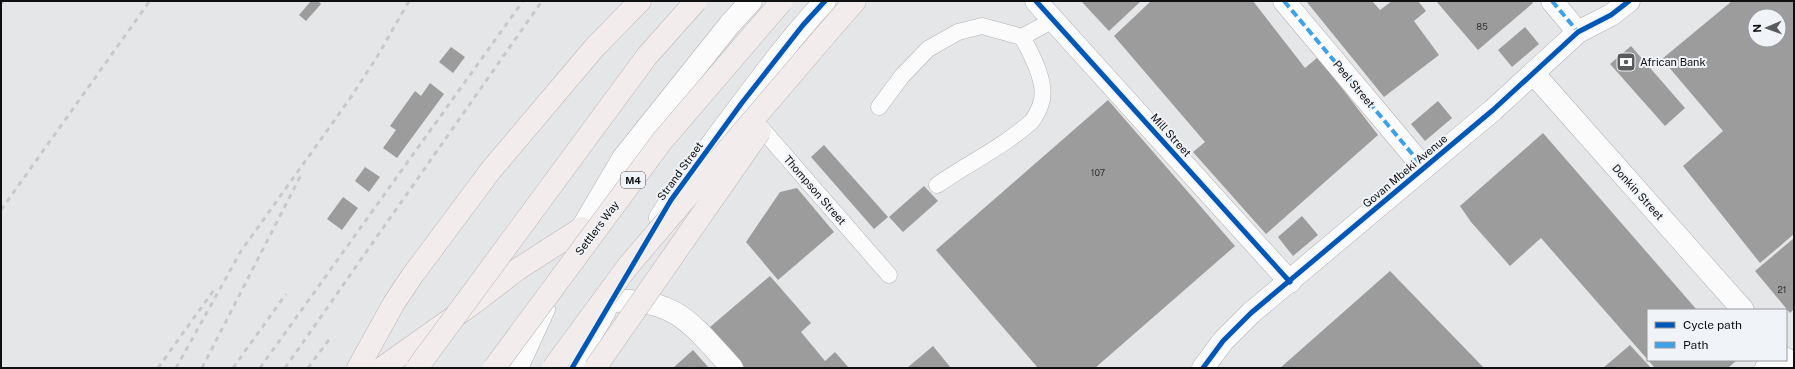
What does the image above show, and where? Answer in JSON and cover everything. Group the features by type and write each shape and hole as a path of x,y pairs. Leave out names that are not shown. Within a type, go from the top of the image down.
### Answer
{"highway":[{"path":"358,368 412,276 491,170 595,47 640,1"},
{"path":"417,368 646,56 696,1"},
{"name":"Settlers Way","path":"494,368 662,141 782,1"},
{"path":"553,368 628,266 855,1"},
{"path":"595,368 822,39"},
{"path":"382,368 475,302 518,269 582,228"},
{"path":"365,368 377,334"}],"street":[{"path":"517,368 582,228 623,158 730,24 751,1"},
{"name":"Strand Street","path":"572,368 671,200 741,104 803,25 825,1"},
{"name":"Mill Street","path":"1036,1 1290,282"},
{"name":"Peel Street","path":"1284,1 1424,168"},
{"path":"1552,1 1578,32"},
{"name":"Govan Mbeki Avenue","path":"1203,368 1223,341 1251,313 1290,282 1424,168 1534,73 1578,32 1611,15 1629,1"},
{"name":"Donkin Street","path":"1534,73 1742,309"},
{"path":"611,301 632,300 659,304 682,317 697,330 732,368"},
{"path":"1787,359 1794,368"},
{"path":"1766,368 1774,361"}],"lane":[{"path":"879,107 902,76 928,49 958,32 982,26 1022,37 1053,20"},
{"path":"937,185 1006,140 1032,120 1042,102 1041,80 1033,56 1022,37"},
{"name":"Thompson Street","path":"741,104 889,275"}],"building":[{"path":"311,1 318,1 321,4 306,21 299,15"},
{"path":"1081,1 1141,1 1109,31"},
{"path":"1151,1 1253,1 1305,68 1318,57 1378,135 1266,234 1193,152 1205,142 1114,36"},
{"path":"1306,1 1372,1 1380,10 1392,1 1418,1 1426,11 1414,21 1439,55 1384,97"},
{"path":"1436,1 1532,1 1533,3 1478,50"},
{"path":"1732,1 1794,1 1794,234 1760,263 1683,166 1723,131 1662,59"},
{"path":"1525,27 1539,44 1512,67 1498,50"},
{"path":"1631,46 1685,108 1665,126 1610,64"},
{"path":"451,47 465,57 453,73 439,62"},
{"path":"430,83 444,94 397,158 383,148 396,130 390,126 415,91 421,96"},
{"path":"1108,100 1235,246 1095,368 1038,368 936,250"},
{"path":"1438,101 1452,118 1425,141 1411,124"},
{"path":"1543,133 1696,309 1647,309 1647,359 1541,238 1510,266 1471,222 1460,206"},
{"path":"824,145 888,217 874,229 811,157"},
{"path":"365,167 380,177 369,192 355,181"},
{"path":"924,186 938,201 903,232 889,217"},
{"path":"797,188 834,232 778,280 746,242 780,192"},
{"path":"343,197 358,208 342,230 327,219"},
{"path":"1302,216 1318,235 1293,256 1278,237"},
{"path":"1794,238 1794,309 1790,313 1787,309 1755,271"},
{"path":"1390,271 1484,368 1280,368 1313,339"},
{"path":"770,276 811,323 801,332 825,361 835,352 849,368 745,368 710,327"},
{"path":"1630,345 1651,368 1603,368"},
{"path":"933,346 951,368 907,368"},
{"path":"693,350 709,368 673,368"},
{"path":"1649,361 1736,361 1728,368 1655,368"}],"railway":[{"path":"176,368 241,251 349,100 377,57 409,1"},
{"path":"260,368 523,1"},
{"path":"285,368 542,1"},
{"path":"1,210 149,2"},
{"path":"202,368 302,173"},
{"path":"158,368 216,287"},
{"path":"233,368 286,294"},
{"path":"308,368 331,337"}],"marked path":[{"path":"1284,1 1424,168"},
{"path":"1552,1 1578,32"}],"cycle path":[{"path":"572,368 671,200 741,104 803,25 825,1"},
{"path":"1036,1 1290,282"},
{"path":"1203,368 1223,341 1251,313 1493,110 1578,32 1611,15 1629,1"}],"place":[{"name":"African Bank","path":"1626,62"}]}
